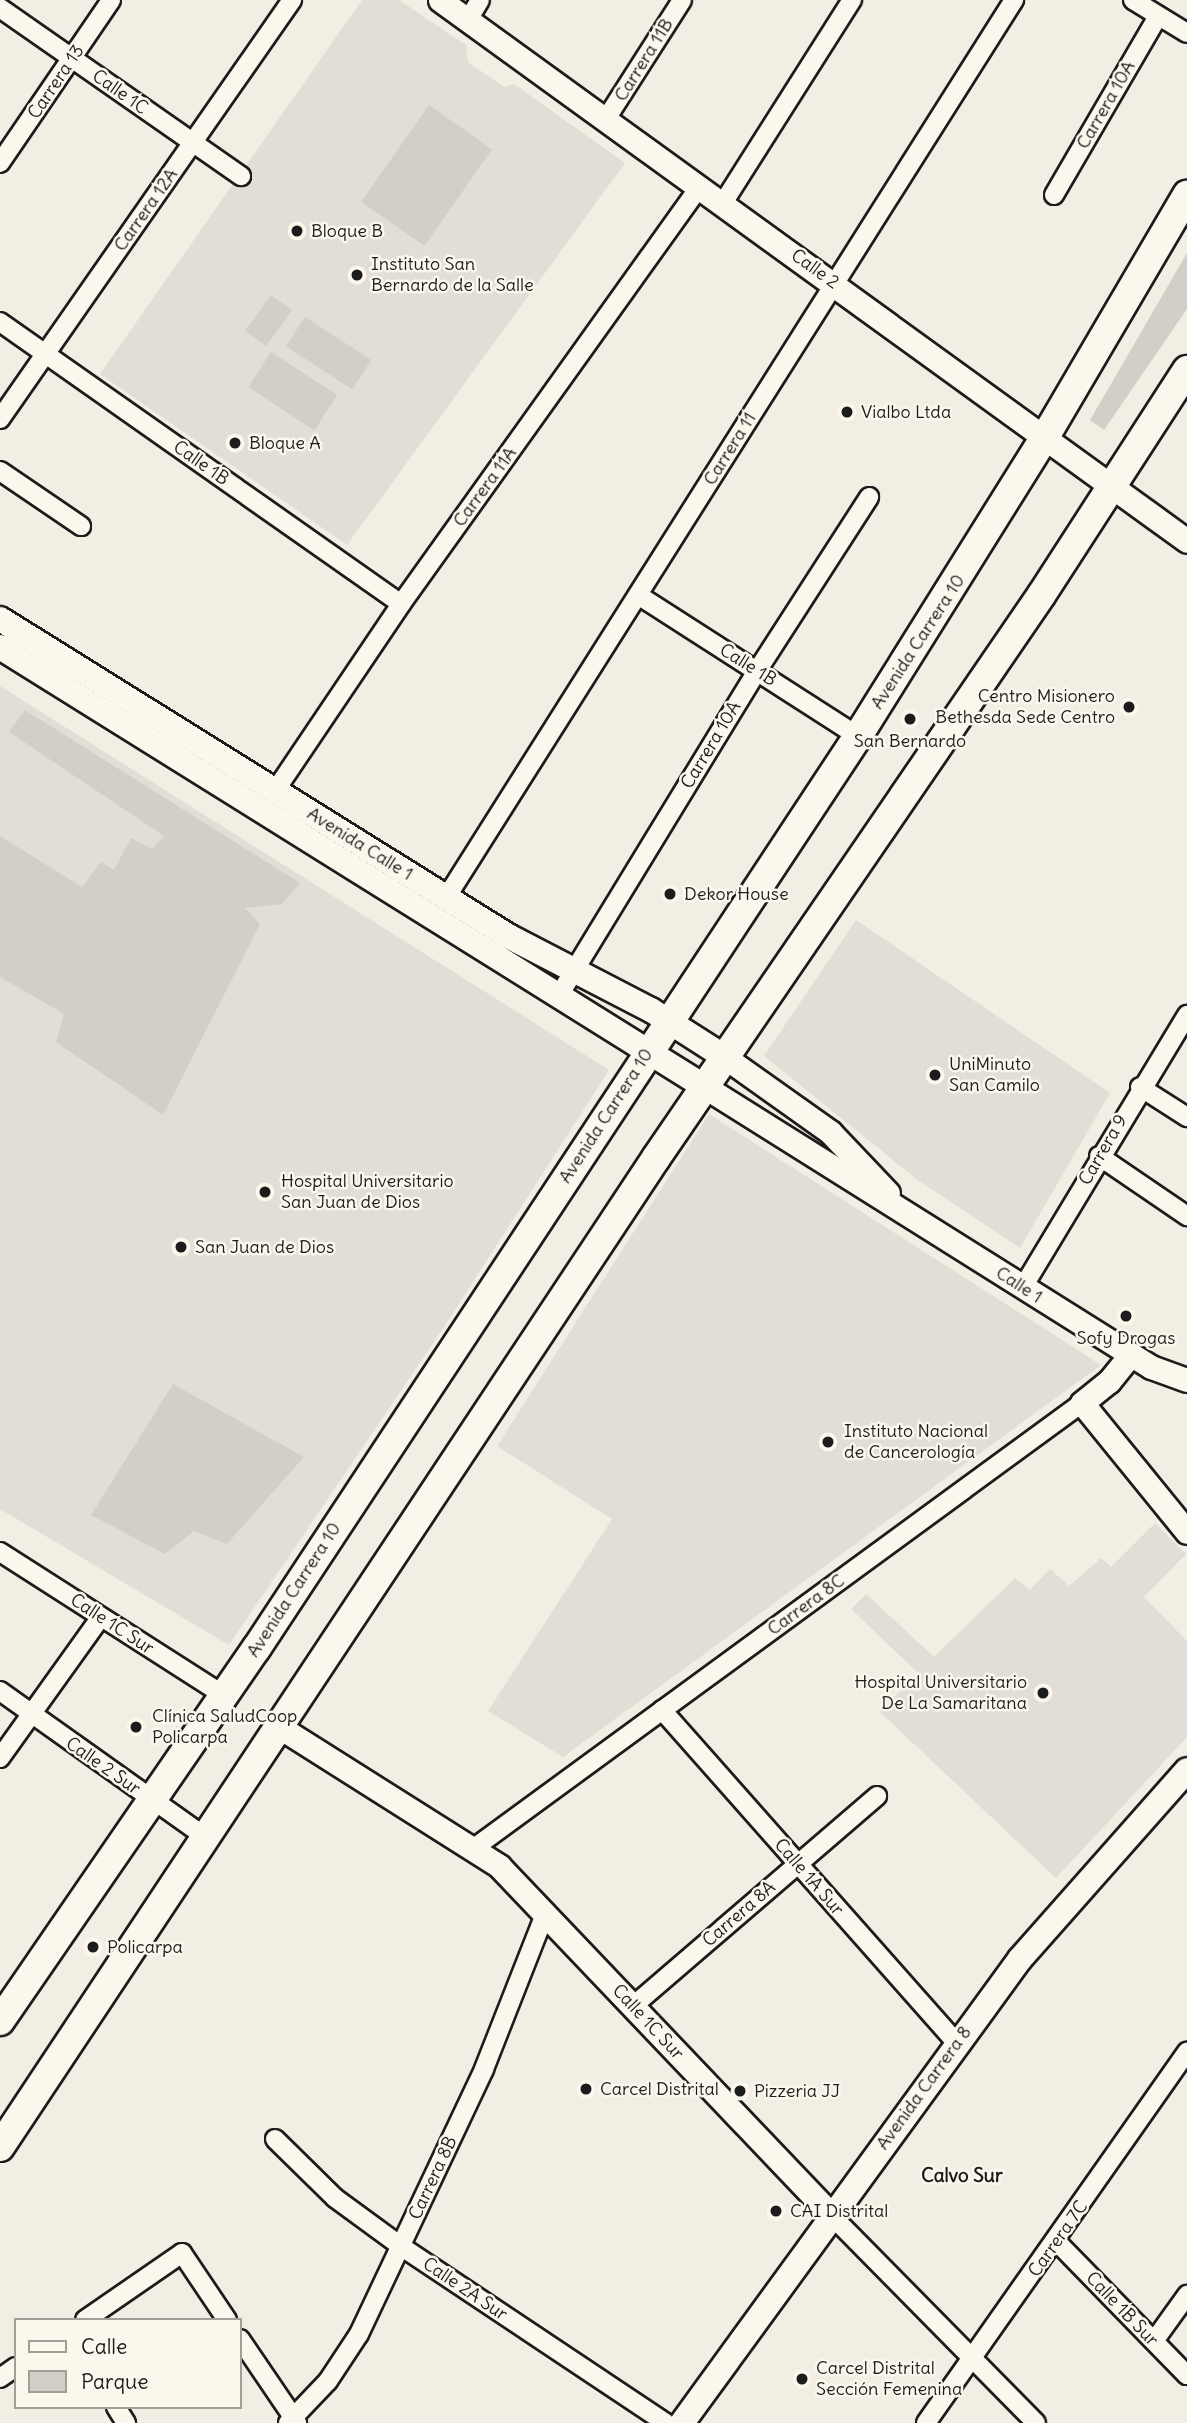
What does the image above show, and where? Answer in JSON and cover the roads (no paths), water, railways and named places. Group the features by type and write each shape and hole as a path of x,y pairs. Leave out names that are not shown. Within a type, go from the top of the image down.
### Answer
{"main road":[{"name":"Avenida Carrera 10","path":"0,2021 225,1696 858,736 1045,437 1187,195"},
{"path":"0,2147 208,1839 705,1087 1112,486 1187,370"},
{"name":"Avenida Calle 1","path":"0,618 446,898 574,971 669,1020 726,1058"},
{"name":"Avenida Calle 1","path":"0,647 705,1087"},
{"name":"Avenida Carrera 8","path":"682,2423 831,2215 1041,1931 1187,1770"}],"street":[{"name":"Carrera 13","path":"0,163 111,0"},
{"name":"Carrera 12A","path":"0,419 292,0"},
{"name":"Calle 2","path":"440,0 836,284 1187,541"},
{"path":"468,20 480,0"},
{"name":"Carrera 11B","path":"607,119 682,0"},
{"path":"723,203 852,0"},
{"name":"Carrera 11","path":"446,898 1014,0"},
{"path":"1133,0 1187,33"},
{"name":"Calle 1C","path":"0,8 240,176"},
{"name":"Carrera 10A","path":"1054,195 1158,16"},
{"name":"Carrera 11A","path":"275,791 401,604 700,186"},
{"name":"Calle 1B","path":"0,322 401,604"},
{"path":"0,471 81,526"},
{"name":"Carrera 10A","path":"558,997 757,670 870,497"},
{"name":"Calle 1B","path":"638,595 858,736"},
{"name":"Carrera 9","path":"1023,1287 1140,1087 1187,1015"},
{"name":"Calle 1","path":"726,1058 830,1132 909,1215"},
{"name":"Calle 1","path":"705,1087 1131,1354 1187,1380"},
{"path":"1140,1087 1187,1117"},
{"path":"1099,1156 1187,1216"},
{"name":"Carrera 8C","path":"474,1847 1082,1403 1109,1381 1131,1354"},
{"path":"1082,1403 1187,1532"},
{"name":"Calle 1C Sur","path":"0,1552 225,1696"},
{"path":"0,1758 101,1617"},
{"name":"Calle 2 Sur","path":"0,1691 30,1715 208,1839"},
{"name":"Calle 1A Sur","path":"662,1710 957,2044"},
{"name":"Calle 1C Sur","path":"281,1728 474,1847 499,1866 831,2215 1036,2423"},
{"name":"Carrera 8A","path":"633,2006 877,1796"},
{"name":"Carrera 8B","path":"293,2422 345,2357 401,2247 484,2069 545,1914"},
{"name":"Carrera 7C","path":"926,2423 1056,2242 1187,2052"},
{"name":"Calle 2A Sur","path":"275,2139 335,2197 401,2247 666,2423"},
{"name":"Calle 1B Sur","path":"1056,2242 1187,2375"},
{"path":"88,2318 182,2253 226,2318"},
{"path":"1154,2341 1187,2295"},
{"path":"242,2343 293,2422"}],"place":[{"name":"Bloque B","path":"297,231"},
{"name":"Instituto San Bernardo de la Salle","path":"357,275"},
{"name":"Vialbo Ltda","path":"847,412"},
{"name":"Bloque A","path":"235,443"},
{"name":"Centro Misionero Bethesda Sede Centro","path":"1129,707"},
{"name":"San Bernardo","path":"910,719"},
{"name":"Dekor House","path":"670,894"},
{"name":"UniMinuto San Camilo","path":"935,1075"},
{"name":"Hospital Universitario San Juan de Dios","path":"265,1192"},
{"name":"San Juan de Dios","path":"181,1247"},
{"name":"Sofy Drogas","path":"1126,1316"},
{"name":"Instituto Nacional de Cancerología","path":"828,1442"},
{"name":"Hospital Universitario De La Samaritana","path":"1043,1693"},
{"name":"Clínica SaludCoop Policarpa","path":"136,1727"},
{"name":"Policarpa","path":"93,1947"},
{"name":"Carcel Distrital","path":"586,2089"},
{"name":"Pizzeria JJ","path":"740,2091"},
{"name":"CAI Distrital","path":"776,2211"},
{"name":"Carcel Distrital Sección Femenina","path":"802,2379"}],"district":[{"name":"Calvo Sur","path":"962,2176"}]}
